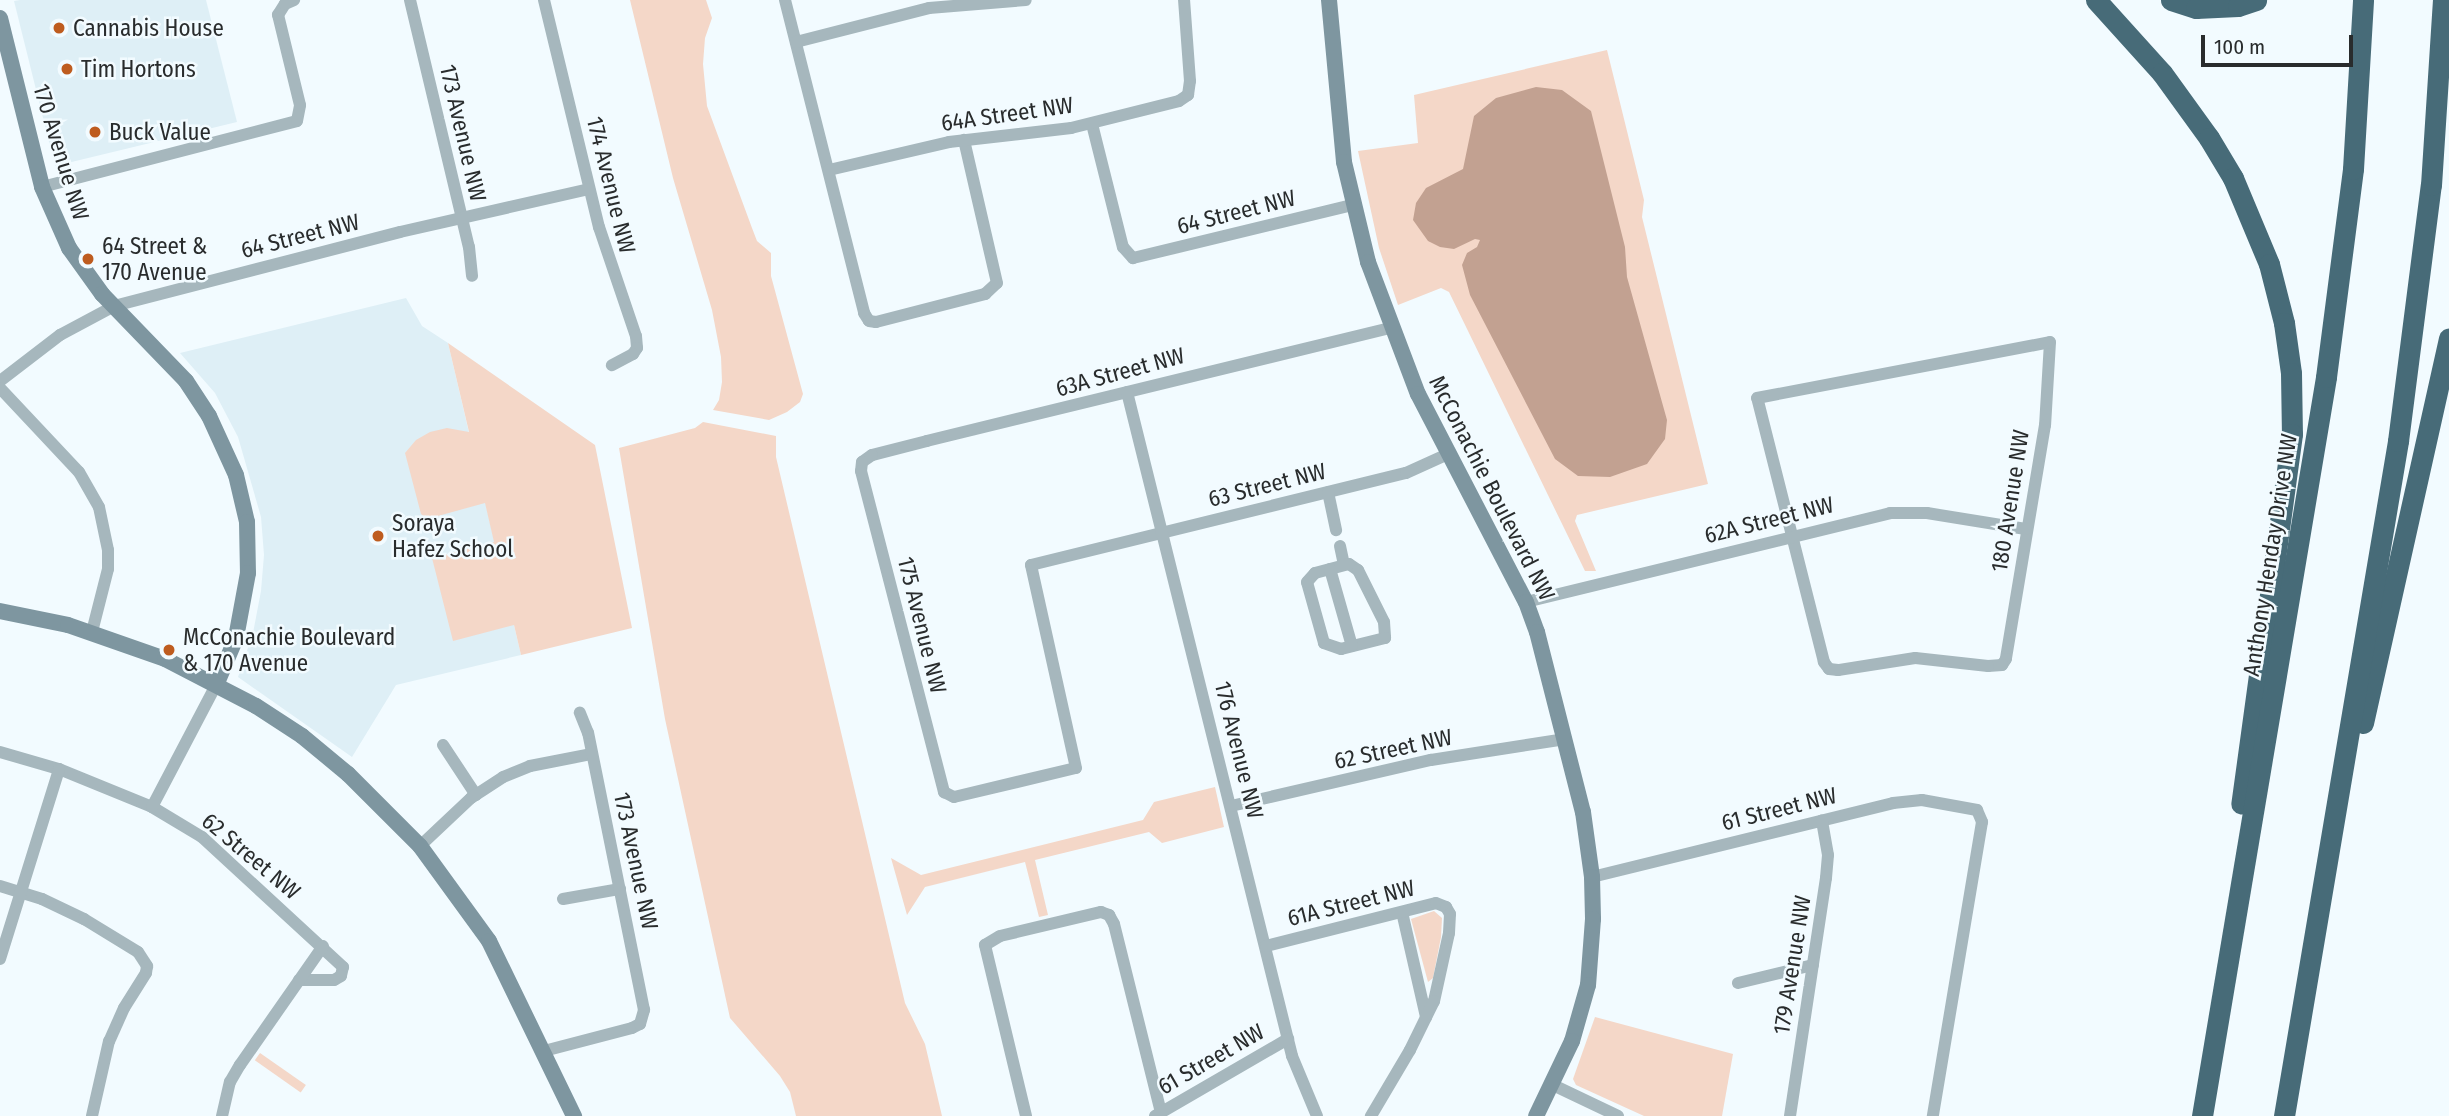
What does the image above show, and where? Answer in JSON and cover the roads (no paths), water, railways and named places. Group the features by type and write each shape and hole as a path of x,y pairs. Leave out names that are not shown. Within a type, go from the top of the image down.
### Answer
{"highway":[{"path":"2171,0 2196,8 2238,6 2256,0"},
{"name":"Anthony Henday Drive NW","path":"2202,1116 2326,377 2353,169 2363,0"},
{"path":"2284,1116 2398,441 2431,185 2443,0"},
{"path":"2099,3 2185,103 2233,178 2269,264 2286,335 2292,434 2228,897 2228,955"},
{"path":"2325,864 2344,812 2449,327"}],"street":[{"path":"42,187 291,124 300,116 278,23 280,9 294,0"},
{"name":"173 Avenue NW","path":"410,0 462,220 472,276"},
{"name":"174 Avenue NW","path":"544,0 608,262 636,336 637,348 633,354 612,365"},
{"path":"785,0 864,313 869,321 876,322 985,294 997,283 964,140"},
{"path":"796,42 928,4 1026,0"},
{"name":"64A Street NW","path":"829,170 964,140 1092,124 1179,101 1188,95 1190,81 1184,0"},
{"name":"McConachie Boulevard NW","path":"1329,0 1339,123 1352,205 1390,328 1418,394 1503,553 1526,602 1537,632 1583,812 1592,877 1593,919 1588,985 1572,1041 1536,1116"},
{"name":"170 Avenue NW","path":"0,18 42,187 69,248 114,306 186,381 209,416 236,475 247,522 248,573 236,638 217,684 152,807"},
{"name":"64 Street NW","path":"1092,124 1123,247 1129,256 1140,258 1352,205"},
{"name":"64 Street NW","path":"0,381 60,335 114,306 400,232 589,189"},
{"name":"63A Street NW","path":"862,462 877,454 1390,328"},
{"name":"180 Avenue NW","path":"2050,342 2045,425 2026,529 2006,659 2002,665 1988,666 1915,658 1829,669 1824,662 1757,398 2050,342"},
{"path":"0,388 79,472 99,507 108,550 108,569 92,632"},
{"name":"176 Avenue NW","path":"1127,392 1288,1039 1297,1073 1317,1116"},
{"name":"63 Street NW","path":"1012,783 1076,768 1077,762 1031,565 1406,473 1448,454"},
{"name":"175 Avenue NW","path":"862,462 861,471 941,785 949,796 1012,783"},
{"path":"1328,492 1336,530"},
{"name":"62A Street NW","path":"1526,602 1792,536 1903,512 2026,529"},
{"path":"1340,546 1344,565"},
{"path":"1344,565 1351,565 1358,570 1385,631 1385,638 1341,649 1324,643 1307,582 1315,573 1344,565"},
{"path":"1330,569 1352,646"},
{"path":"0,611 92,632 165,659 217,684 256,706 325,755 374,798 420,846 489,941 574,1116"},
{"name":"173 Avenue NW","path":"544,1051 632,1028 643,1018 644,1004 592,754 580,713"},
{"name":"62 Street NW","path":"1231,806 1431,760 1565,739"},
{"path":"443,745 476,795"},
{"name":"62 Street NW","path":"0,752 60,769 152,807 202,837 343,967 341,976 334,980 299,981"},
{"path":"420,846 476,795 517,771 592,754"},
{"path":"0,959 60,769"},
{"name":"61 Street NW","path":"1592,877 1908,801 1939,802 1977,810 1982,822 1933,1116"},
{"name":"179 Avenue NW","path":"1790,1116 1828,855 1822,821"},
{"path":"0,886 84,919 138,952 147,966 109,1041 92,1116"},
{"path":"563,900 620,889"},
{"name":"61A Street NW","path":"1266,946 1436,904 1446,907 1450,914 1446,953 1427,1019"},
{"path":"1026,1116 985,945 990,940 1101,912 1109,915 1114,924 1158,1114"},
{"path":"1371,1116 1427,1019 1402,912"},
{"path":"222,1116 230,1082 240,1065 323,946"},
{"path":"1738,983 1813,965"},
{"name":"61 Street NW","path":"1158,1114 1288,1039"},
{"path":"1553,1085 1618,1116"}],"place":[{"name":"Cannabis House","path":"59,28"},
{"name":"Tim Hortons","path":"67,69"},
{"name":"Buck Value","path":"95,132"},
{"name":"64 Street & 170 Avenue","path":"88,259"},
{"name":"Soraya Hafez School","path":"378,536"},
{"name":"McConachie Boulevard & 170 Avenue","path":"169,650"}]}
